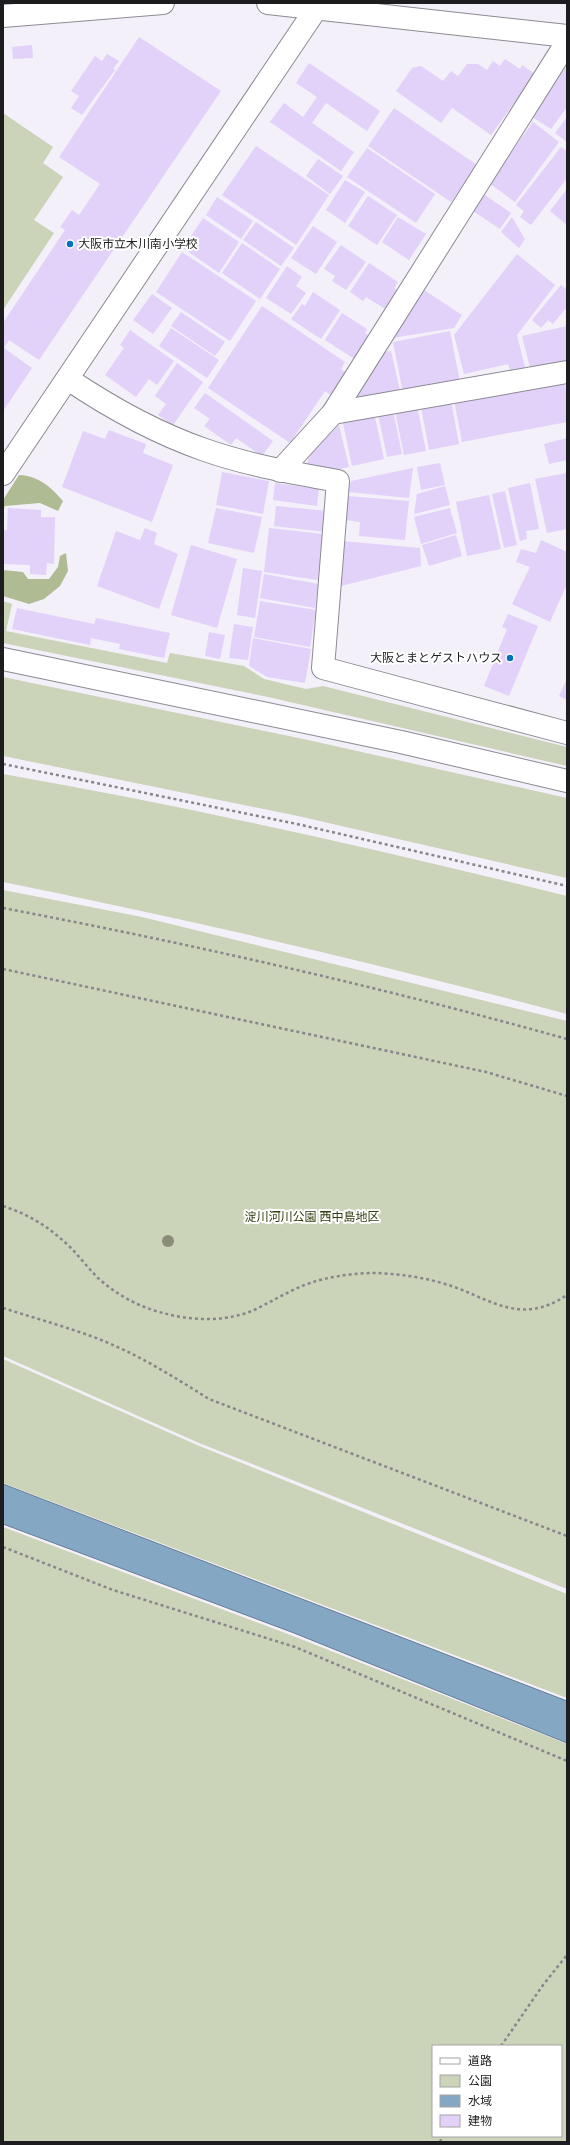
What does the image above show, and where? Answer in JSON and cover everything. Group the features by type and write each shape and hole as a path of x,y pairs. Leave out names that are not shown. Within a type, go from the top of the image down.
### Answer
{"street":[{"path":"3,16 163,3"},
{"path":"268,3 319,6 567,36"},
{"path":"3,474 319,6"},
{"path":"280,470 333,413 567,42"},
{"path":"333,413 567,372"},
{"path":"68,379 100,400 169,436 205,450 280,470 338,481 323,668 567,733"},
{"path":"3,660 393,740 567,781"}],"path":[{"path":"3,764 297,824 567,886"},
{"path":"3,908 218,952 364,987 567,1040"},
{"path":"3,970 486,1072 567,1096"},
{"path":"3,1206 32,1218 47,1228 60,1238 99,1278 128,1300 145,1308 180,1318 199,1319 235,1316 253,1310 290,1291 311,1283 355,1274 399,1274 421,1278 442,1283 496,1306 509,1308 535,1309 548,1305 567,1295"},
{"path":"3,1308 88,1335 114,1345 163,1370 209,1399 567,1536"},
{"path":"3,1547 113,1590 295,1647 567,1761"},
{"path":"502,2045 543,1986 567,1955"}],"green space":[{"path":"3,113 53,147 43,163 63,177 34,220 54,233 3,310"},
{"path":"19,475 39,480 54,491 63,501 58,511 40,503 5,506 3,510 3,500"},
{"path":"66,553 68,571 60,586 44,599 29,604 3,596 3,570 23,572 28,579 49,579 58,567 60,556"},
{"path":"3,601 12,604 6,631 167,663 170,653 244,666 264,679 306,689 323,686 567,747 567,766 268,697 3,643"},
{"path":"3,677 308,740 567,798 567,878 298,816 3,756"},
{"path":"3,774 286,830 567,896 567,1014 286,944 3,882"},
{"name":"淀川河川公園 西中島地区","path":"3,890 142,917 567,1021 567,1589 199,1443 3,1356"},
{"path":"3,1359 197,1445 567,1594 567,1698 3,1483"},
{"path":"3,1527 293,1636 567,1744 567,2142 3,2142"}],"water":[{"path":"3,1484 567,1701 567,1743 294,1633 3,1524"}],"building":[{"path":"139,37 221,91 39,360 9,340 4,348 32,368 3,411 3,323 65,230 60,227 72,210 79,215 100,184 59,157"},
{"path":"32,45 33,58 13,59 12,47"},
{"path":"107,54 119,61 113,69 115,70 82,115 71,108 79,96 71,91 95,56 102,61"},
{"path":"505,59 520,69 522,65 535,74 491,135 452,108 441,123 396,91 412,68 421,66 443,81 451,71 458,76 467,64 478,64 487,70 493,61 500,66"},
{"path":"309,63 380,111 367,131 326,103 312,123 354,152 341,171 270,122 284,103 303,117 317,97 296,83"},
{"path":"567,66 567,107 551,129 529,115"},
{"path":"394,108 477,165 451,202 368,146"},
{"path":"567,117 567,142 555,133"},
{"path":"533,122 559,142 515,202 489,183"},
{"path":"256,146 329,195 296,245 222,195"},
{"path":"561,147 567,151 567,178 531,225 520,217 524,211 516,205"},
{"path":"367,148 435,194 416,223 347,177"},
{"path":"318,159 343,176 330,194 306,176"},
{"path":"345,180 365,192 345,223 326,210"},
{"path":"567,189 567,225 550,211"},
{"path":"482,193 511,213 500,229 470,209"},
{"path":"368,196 397,215 377,245 348,226"},
{"path":"217,197 253,221 241,239 206,215"},
{"path":"398,217 426,234 409,260 382,242"},
{"path":"512,217 525,239 519,248 501,232"},
{"path":"203,218 239,242 219,273 183,248"},
{"path":"256,222 294,248 281,266 243,240"},
{"path":"313,226 337,242 316,274 291,258"},
{"path":"242,243 280,269 260,299 222,273"},
{"path":"341,245 366,262 346,290 332,281 335,276 324,269"},
{"path":"182,252 256,301 230,341 156,292"},
{"path":"517,254 555,285 517,335 526,371 511,373 508,364 464,374 454,335"},
{"path":"369,263 398,282 394,288 397,290 385,309 366,297 363,301 350,292"},
{"path":"287,266 302,277 296,286 306,293 291,314 266,298"},
{"path":"561,285 567,290 567,310 565,309 553,324 548,320 541,328 532,320"},
{"path":"421,288 462,315 454,328 392,338"},
{"path":"313,292 340,310 321,339 291,319 302,304 305,306"},
{"path":"152,294 172,308 153,334 133,320"},
{"path":"262,306 345,362 341,369 349,375 334,397 325,391 290,443 208,388"},
{"path":"181,312 225,342 215,356 171,326"},
{"path":"342,313 367,329 365,333 370,336 356,360 325,340"},
{"path":"567,326 567,365 531,372 522,336"},
{"path":"171,328 219,360 207,378 159,346"},
{"path":"130,330 174,361 157,385 149,379 136,397 105,375 124,348 120,345"},
{"path":"450,331 460,382 403,393 393,342"},
{"path":"391,351 401,395 359,403 355,394 382,352"},
{"path":"177,363 203,382 173,425 158,415 166,404 155,396"},
{"path":"564,379 567,395 567,422 462,442 454,400"},
{"path":"205,393 273,441 262,456 236,438 231,445 204,426 210,419 194,408"},
{"path":"451,401 459,444 429,450 421,407"},
{"path":"417,406 426,451 404,455 395,411"},
{"path":"393,411 402,454 387,457 378,414"},
{"path":"375,417 384,459 352,466 343,423"},
{"path":"339,425 349,467 335,470 307,466 309,455"},
{"path":"109,430 146,444 143,453 173,465 152,522 62,487 83,431 105,439"},
{"path":"567,438 567,460 549,464 544,444"},
{"path":"440,463 445,485 421,490 417,467"},
{"path":"413,468 409,498 348,492 351,481"},
{"path":"222,472 269,481 263,514 216,505"},
{"path":"567,473 567,529 547,533 535,479"},
{"path":"275,483 319,489 317,506 273,500"},
{"path":"530,483 539,529 526,531 527,539 520,541 508,488"},
{"path":"445,486 450,505 414,514 417,494"},
{"path":"505,491 517,545 504,548 492,494"},
{"path":"489,495 501,549 467,556 456,502"},
{"path":"347,496 409,501 405,540 359,536 360,522 345,520"},
{"path":"276,506 328,511 325,532 274,526"},
{"path":"8,508 41,510 41,517 55,517 54,564 47,563 46,575 30,574 30,565 3,564 3,530 7,530"},
{"path":"216,508 262,517 254,553 208,543"},
{"path":"450,508 457,533 421,544 414,517"},
{"path":"145,528 157,533 154,544 178,554 159,609 97,586 116,531 140,540"},
{"path":"269,528 323,534 318,580 264,572"},
{"path":"456,535 462,556 429,566 422,545"},
{"path":"541,540 567,552 567,584 550,622 512,604 530,567 516,562 521,549 536,553"},
{"path":"342,541 420,548 421,566 337,587"},
{"path":"191,545 237,559 217,628 171,615"},
{"path":"243,568 262,571 255,618 237,615"},
{"path":"264,574 318,584 315,608 260,598"},
{"path":"260,601 316,610 310,647 254,637"},
{"path":"17,608 94,624 96,618 170,633 164,658 119,649 120,644 91,638 90,645 12,629"},
{"name":"大阪とまとゲストハウス","path":"508,614 538,626 509,696 484,686 507,629 502,627"},
{"path":"234,624 253,627 248,660 229,658"},
{"path":"209,632 225,635 220,659 205,656"},
{"path":"253,638 311,649 305,683 267,677 249,666"},
{"path":"567,679 567,700 559,696"}],"place":[{"name":"大阪市立木川南小学校","path":"70,244"},
{"name":"大阪とまとゲストハウス","path":"510,658"}]}
